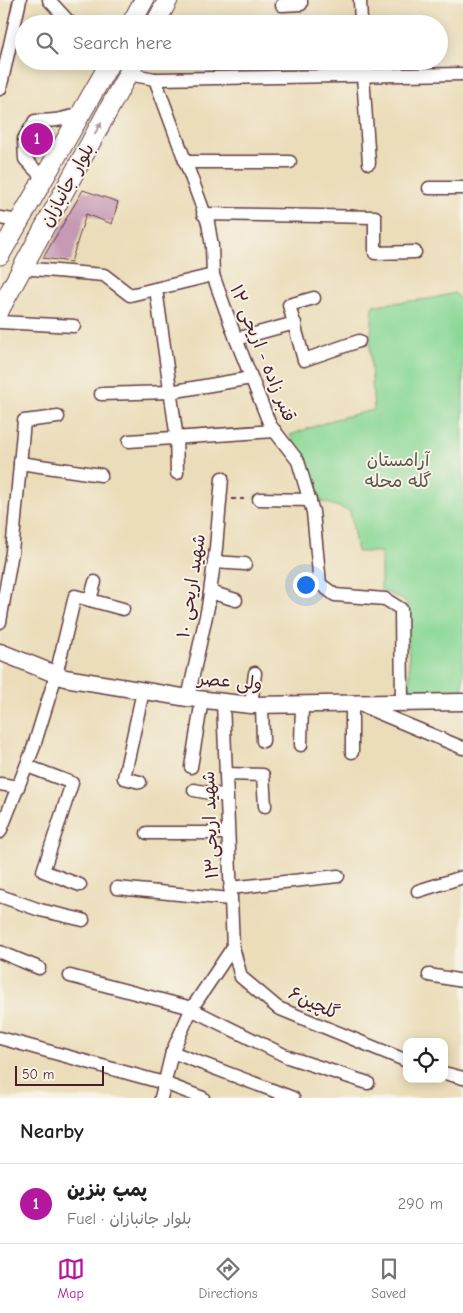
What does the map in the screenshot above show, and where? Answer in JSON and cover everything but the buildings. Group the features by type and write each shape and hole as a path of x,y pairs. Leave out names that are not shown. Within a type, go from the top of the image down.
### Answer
{"highway":[{"path":"136,15 144,0"},
{"path":"160,15 168,0"},
{"name":"بلوار جانبازان","path":"0,255 105,70"},
{"name":"بلوار جانبازان","path":"0,309 130,70"}],"main road":[{"name":"ولی عصر","path":"0,652 65,678 195,699 257,705 463,702"}],"street":[{"path":"16,15 20,0"},
{"path":"49,0 63,15"},
{"path":"282,6 300,4 301,0"},
{"path":"360,0 361,15"},
{"path":"0,89 15,21"},
{"path":"135,70 155,79 463,74 463,83"},
{"path":"363,70 369,163"},
{"name":"قنبر زاده - اریحی ۱۲","path":"155,79 203,214 208,223 212,246 213,275 236,339 270,425 298,461 313,512 320,584 335,595 385,600 401,609 402,703"},
{"path":"43,178 25,159 24,139 31,127 35,121 55,121 71,118 82,112"},
{"path":"185,162 290,162"},
{"path":"429,188 463,188"},
{"path":"203,214 375,216 375,253 414,252"},
{"path":"0,218 19,220"},
{"path":"21,268 104,275 130,295 213,275"},
{"path":"156,289 176,439 177,473"},
{"path":"314,298 288,305 295,323 304,360 359,341"},
{"path":"0,322 74,326"},
{"path":"236,339 295,323"},
{"path":"101,394 170,392 251,378"},
{"path":"0,622 12,552 24,421 58,417"},
{"path":"129,441 275,431"},
{"path":"20,463 101,475"},
{"name":"شهید اریحی ۱۰","path":"191,767 195,699 214,562 222,478"},
{"path":"259,500 310,500"},
{"path":"214,562 244,564"},
{"path":"90,600 95,582"},
{"path":"210,592 236,600"},
{"path":"0,832 27,766 56,674 75,596 123,609"},
{"path":"255,673 262,741"},
{"path":"140,782 124,778 143,691"},
{"name":"شهید اریحی۱۳","path":"223,702 233,947"},
{"path":"352,752 354,703 463,748"},
{"path":"301,745 302,704"},
{"path":"27,766 72,783 43,872 80,884"},
{"path":"226,774 263,775 265,806"},
{"path":"0,784 18,787"},
{"path":"194,790 226,796"},
{"path":"147,833 227,833"},
{"path":"117,888 230,893 338,876"},
{"path":"418,891 463,877"},
{"path":"0,896 40,910 83,920"},
{"path":"161,1098 172,1052 192,1008 233,947"},
{"name":"گلچین۶","path":"233,947 242,977 278,1008 403,1059"},
{"path":"0,952 39,968"},
{"path":"430,975 463,981"},
{"path":"70,976 192,1008 288,1057 368,1083"},
{"path":"0,1038 164,1083 203,1098"},
{"path":"172,1052 293,1098"},
{"path":"448,1074 463,1078"}],"path":[{"path":"220,499 259,500"}],"green space":[{"name":"آرامستان گله محله","path":"455,293 463,304 463,695 410,695 407,602 381,590 381,552 357,552 350,511 321,501 290,435 335,419 374,410 370,349 373,305 428,299"}],"place":[{"name":"پمپ بنزین","path":"37,139"}]}
